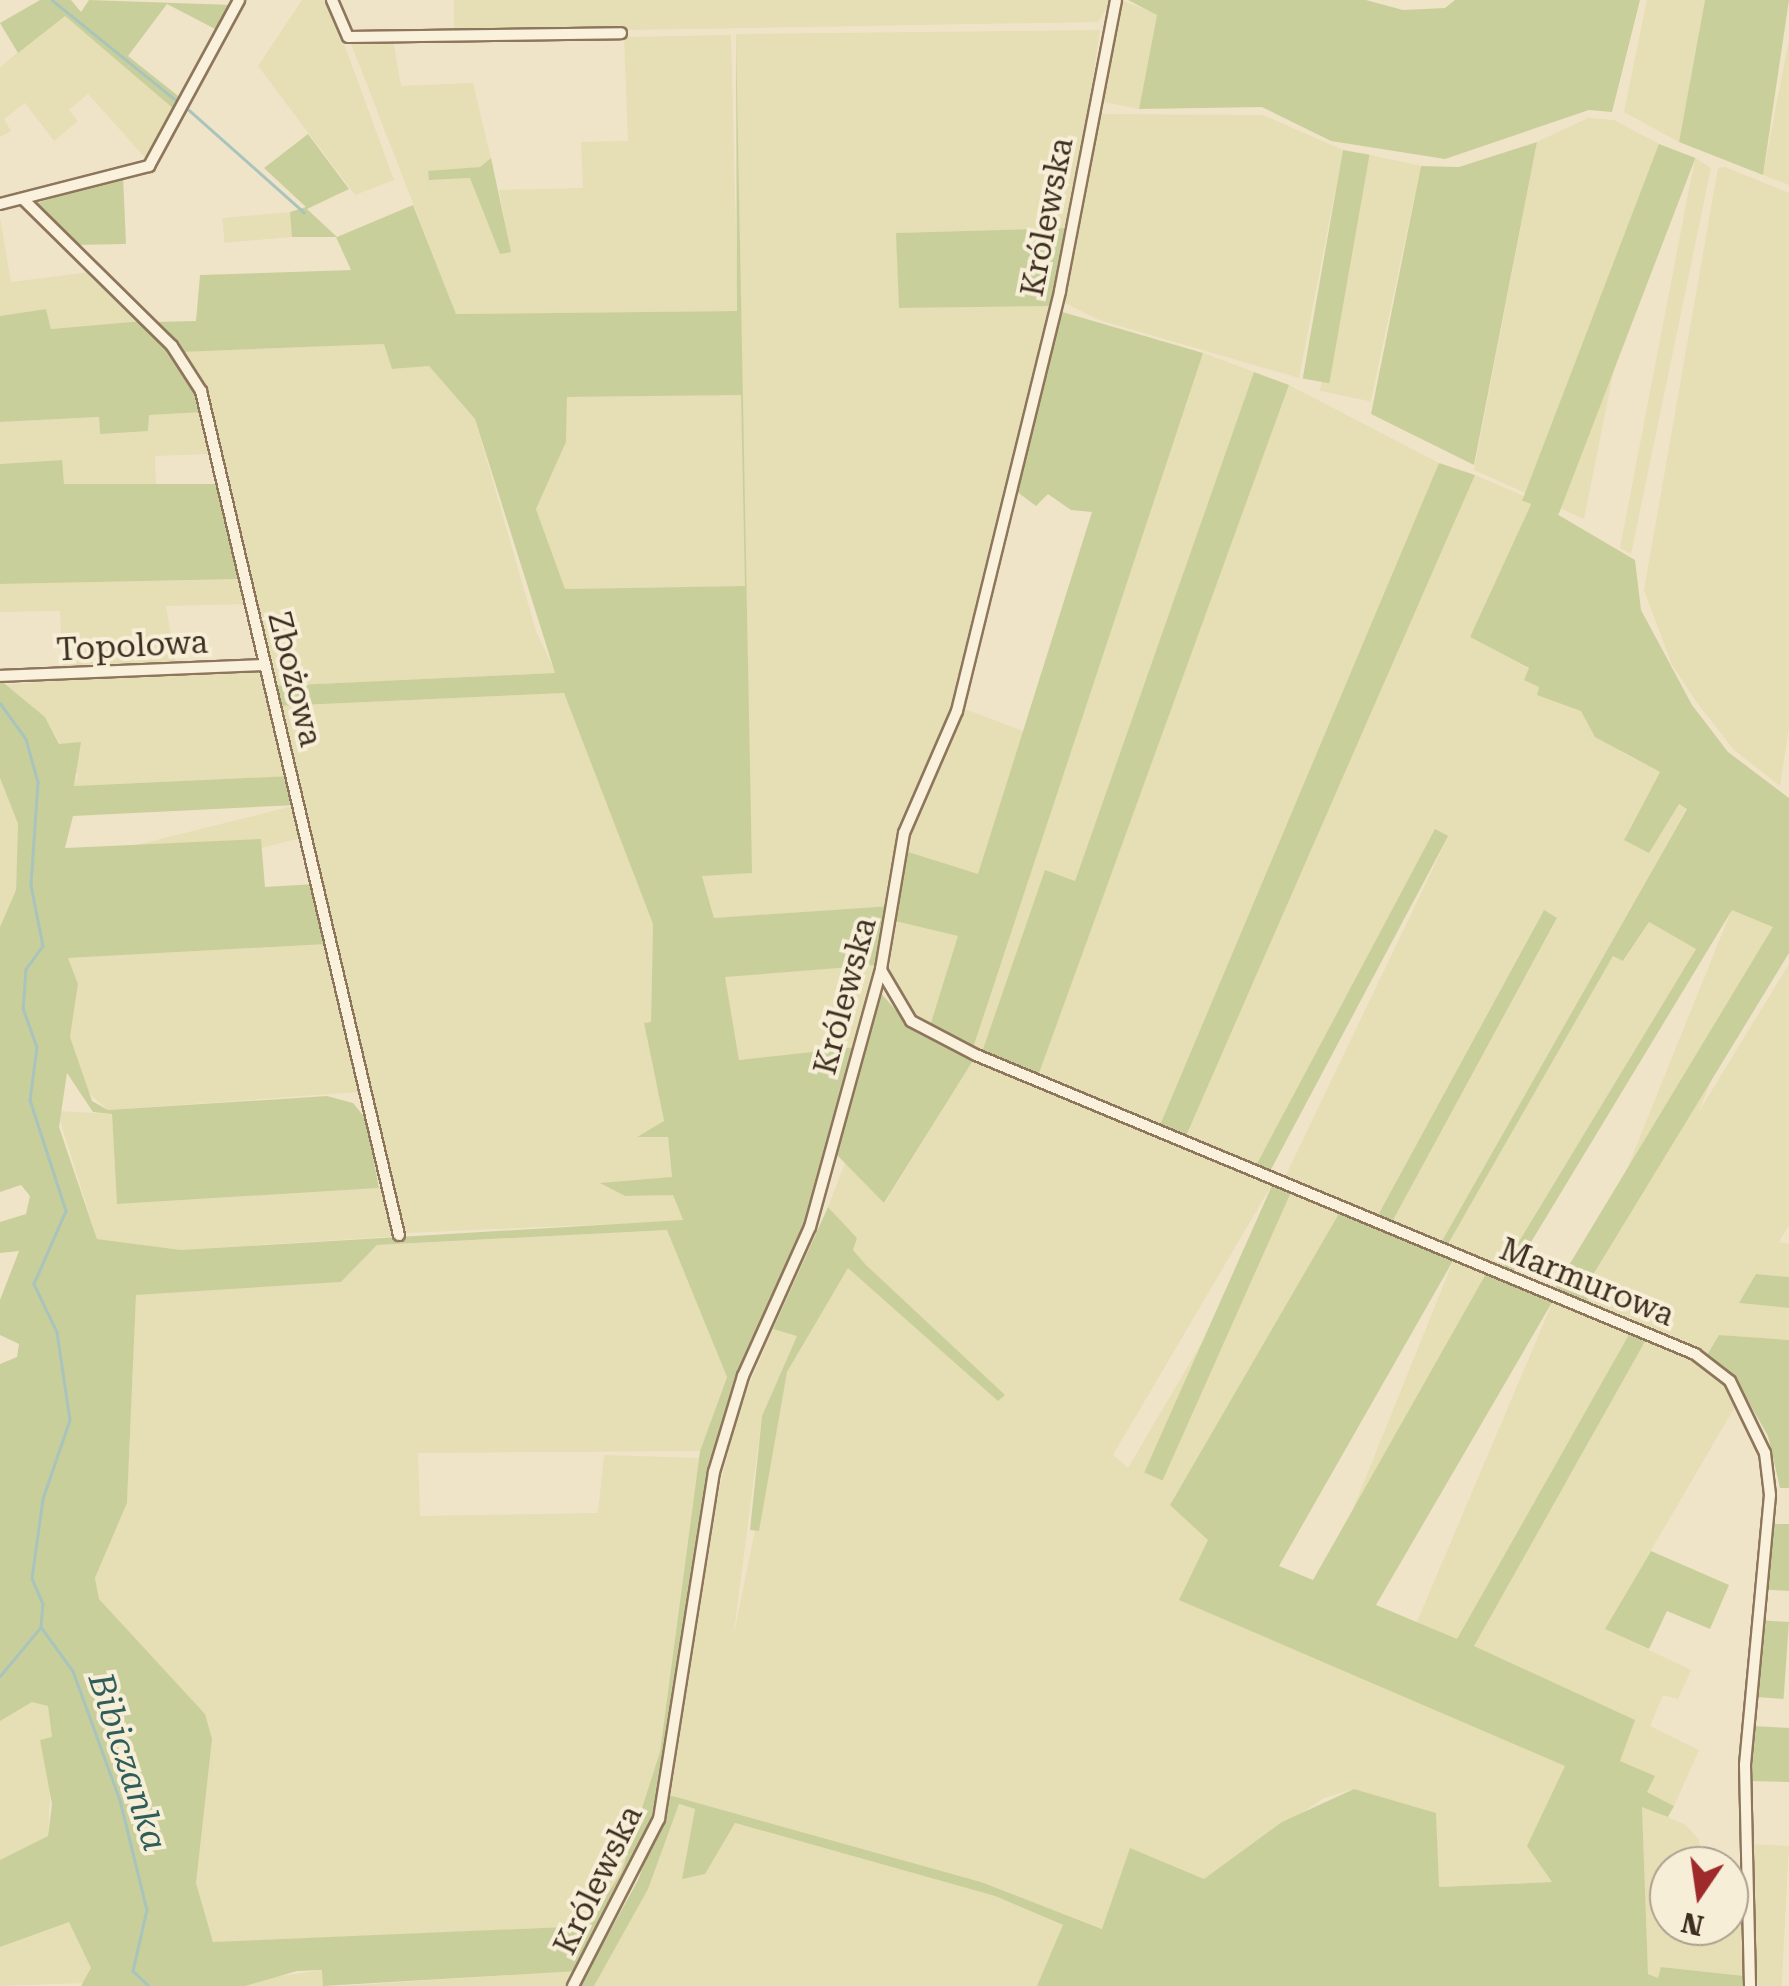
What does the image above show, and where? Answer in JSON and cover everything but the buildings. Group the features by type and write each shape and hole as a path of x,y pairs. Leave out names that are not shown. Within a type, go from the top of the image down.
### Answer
{"street":[{"path":"0,204 149,166 239,0"},
{"path":"332,0 348,37 621,34"},
{"name":"Królewska","path":"573,1986 659,1818 714,1472 743,1376 810,1227 880,970 904,832 958,711 1010,475 1040,382 1116,0"},
{"name":"Zbożowa","path":"24,200 191,372 399,1234"},
{"name":"Topolowa","path":"0,676 265,666"},
{"name":"Marmurowa","path":"880,970 911,1021 976,1056 1695,1354 1730,1381 1765,1453 1770,1495 1745,1765 1750,1986"}],"shaded area":[{"path":"302,0 328,0 394,180 355,195 258,66"},
{"path":"454,0 1112,0 1098,22 454,33"},
{"path":"1121,0 1157,14 1139,109 1098,101"},
{"path":"1647,0 1705,0 1679,142 1624,112"},
{"path":"64,15 175,110 149,162 88,94 69,110 78,121 54,141 25,103 4,119 11,131 0,137 0,67"},
{"path":"1100,30 1071,228 897,233 899,308 1051,306 960,688 920,786 891,906 714,918 702,875 751,873 736,34"},
{"path":"731,35 738,311 456,314 350,41 393,40 401,86 473,83 491,158 480,167 428,172 430,180 470,178 510,251 499,190 583,188 581,142 628,141 624,37"},
{"path":"1789,39 1789,185 1763,175"},
{"path":"1099,114 1263,115 1343,150 1299,378 1099,320 1063,302"},
{"path":"1588,118 1614,120 1659,144 1584,519 1474,470 1537,142"},
{"path":"1370,155 1421,166 1371,402 1320,391"},
{"path":"1695,158 1711,168 1631,554 1620,548"},
{"path":"1725,167 1789,193 1789,728 1780,786 1734,750 1698,704 1672,665 1644,590 1718,168"},
{"path":"290,212 292,237 224,243 222,218"},
{"path":"0,218 11,282 90,272 143,321 51,329 46,309 0,316"},
{"path":"385,344 392,369 429,366 475,419 536,631 556,673 274,686 213,425 180,352"},
{"path":"1203,353 1254,372 1075,881 1045,871 982,1052 973,1048"},
{"path":"1289,385 1439,463 1160,1125 1038,1076"},
{"path":"741,395 746,586 565,589 536,509 566,442 567,397"},
{"path":"204,412 212,454 155,456 156,484 63,484 61,460 0,464 0,422 99,417 100,434 148,415"},
{"path":"1475,475 1533,500 1470,637 1529,669 1540,688 1581,711 1621,752 1660,772 1624,839 1679,804 1687,808 1442,1241 1392,1222 1557,919 1543,911 1377,1217 1285,1177 1448,837 1435,830 1270,1172 1186,1136"},
{"path":"240,579 247,604 166,606 176,665 63,669 60,611 0,612 0,584"},
{"path":"263,665 290,776 73,786 78,776 45,717 2,685"},
{"path":"564,693 653,924 651,1023 644,1024 664,1122 638,1136 668,1137 672,1178 602,1184 625,1196 673,1195 683,1221 406,1233 380,1159 279,706"},
{"path":"962,708 1023,731 978,875 905,851"},
{"path":"0,778 18,824 16,890 0,927"},
{"path":"297,805 305,837 87,891 79,859"},
{"path":"1732,909 1774,926 1615,1319 1573,1302"},
{"path":"895,921 959,936 930,1026 913,1016 889,975"},
{"path":"1649,922 1696,949 1503,1268 1448,1244 1613,956 1624,961"},
{"path":"327,944 361,1092 108,1110 82,1087 70,1037 78,984 68,958"},
{"path":"1789,964 1789,1225 1779,1242 1789,1244 1789,1277 1756,1274 1740,1303 1789,1308 1789,1340 1719,1335 1707,1355 1591,1307 1596,1280"},
{"path":"877,965 856,1047 739,1060 724,976"},
{"path":"974,1059 1274,1181 1113,1455 1128,1468 1292,1189 1341,1210 1170,1505 1565,1766 1528,1845 1553,1882 1439,1887 1435,1813 1354,1789 1324,1798 1204,1879 1103,1929 981,1882 669,1795 707,1534 742,1401 773,1329 798,1336 762,1416 733,1639 787,1372 848,1267 998,1400 866,1265 853,1250 857,1238 828,1207 845,1163 885,1203"},
{"path":"57,1111 112,1114 117,1204 384,1188 400,1236 181,1250 97,1239"},
{"path":"668,1230 727,1376 700,1451 418,1453 420,1516 598,1513 604,1455 699,1458 660,1752 621,1873 587,1926 213,1943 196,1883 205,1714 99,1599 95,1578 127,1503 136,1295 341,1282 377,1245"},
{"path":"1454,1259 1486,1272 1354,1600 1321,1587"},
{"path":"1554,1299 1630,1331 1492,1657 1416,1625"},
{"path":"1647,1338 1694,1357 1727,1385 1736,1405 1605,1629 1691,1670 1678,1699 1663,1695 1650,1726 1699,1750 1674,1806 1647,1792 1654,1776 1620,1761 1567,1690 1474,1647"},
{"path":"32,1701 48,1705 52,1738 40,1741 51,1776 48,1836 0,1860 0,1721"},
{"path":"678,1804 695,1809 682,1878 705,1874 734,1823 995,1896 1064,1926 1037,1986 594,1986"},
{"path":"1642,1806 1686,1825 1700,1846 1649,1846 1649,1946 1744,1946 1744,1976 1662,1967 1658,1979 1648,1974"},
{"path":"1749,1844 1789,1846 1782,1986 1742,1986 1744,1946 1749,1946"},
{"path":"69,1921 91,1968 87,1983 0,1986 0,1947"},
{"path":"323,1970 323,1986 245,1986 244,1981"},
{"path":"579,1971 570,1986 340,1986"}],"green space":[{"path":"40,0 71,0 81,12 89,0 233,5 219,31 167,4 128,56 182,99 175,110 65,16 18,53 0,23"},
{"path":"1128,0 1366,0 1403,10 1445,8 1455,0 1640,0 1612,112 1589,110 1445,159 1331,141 1262,107 1139,109 1157,15"},
{"path":"1705,0 1789,0 1763,175 1679,142"},
{"path":"736,34 752,873 702,876 714,918 891,906 877,965 725,977 739,1060 856,1047 806,1226 716,1446 657,1817 579,1971 323,1986 322,1970 297,1971 245,1986 81,1986 91,1968 69,1922 0,1947 0,1860 48,1836 52,1804 40,1740 52,1737 48,1706 32,1702 0,1721 0,1364 17,1357 19,1344 0,1335 0,1300 19,1251 0,1253 0,1222 26,1214 30,1196 21,1185 0,1192 0,927 16,890 18,824 0,778 0,680 45,717 59,744 81,742 74,786 290,776 297,805 73,816 65,848 261,839 265,887 315,884 327,944 68,958 78,984 70,1037 92,1101 108,1110 327,1096 353,1103 366,1119 379,1188 117,1204 112,1114 93,1112 67,1073 59,1127 97,1239 181,1250 683,1220 673,1195 625,1196 600,1183 672,1177 668,1137 637,1137 664,1121 644,1023 651,1022 653,924 564,693 279,706 274,686 555,673 475,419 429,366 392,369 384,344 180,352 151,322 196,321 200,275 351,270 336,237 292,237 290,212 306,207 264,168 308,134 349,189 307,209 337,237 413,205 456,314 737,311","holes":["741,395 745,586 565,589 536,509 566,442 567,397","667,1230 727,1377 700,1451 660,1752 621,1873 587,1926 213,1942 196,1883 212,1739 205,1714 99,1599 95,1578 127,1503 136,1295 341,1282 377,1245"]},
{"path":"1537,142 1474,465 1371,414 1421,166 1459,167"},
{"path":"1659,144 1695,158 1559,515 1522,501"},
{"path":"1343,150 1370,155 1329,383 1303,378"},
{"path":"491,158 511,252 500,254 470,178 429,180 428,171 480,167"},
{"path":"123,176 126,244 73,245 34,204"},
{"path":"1071,228 1051,306 899,308 896,233"},
{"path":"46,309 51,329 143,321 175,355 204,412 149,415 148,431 100,434 99,417 0,422 0,316"},
{"path":"1059,311 1203,353 973,1048 930,1026 958,936 895,921 905,851 978,874 1092,512 1071,510 1048,494 1036,506 1016,491"},
{"path":"1254,372 1289,385 1038,1076 982,1052 1045,870 1075,881"},
{"path":"62,460 64,484 218,484 240,579 0,584 0,464"},
{"path":"1439,463 1475,475 1186,1136 1160,1125"},
{"path":"1533,500 1635,560 1641,610 1692,705 1728,752 1789,798 1789,953 1591,1278 1587,1304 1554,1290 1773,927 1732,910 1513,1272 1503,1268 1696,949 1649,922 1623,961 1613,956 1448,1244 1442,1241 1687,809 1679,804 1649,853 1624,840 1660,772 1595,737 1581,711 1537,695 1539,687 1524,680 1529,668 1470,637"},
{"path":"1435,829 1448,836 1269,1172 1256,1165"},
{"path":"1544,910 1557,918 1392,1222 1377,1217"},
{"path":"879,991 908,1024 974,1059 884,1203 835,1153"},
{"path":"1274,1181 1292,1189 1163,1481 1144,1472"},
{"path":"828,1207 857,1238 853,1250 866,1265 1005,1395 998,1401 848,1268 787,1372 759,1531 750,1530 762,1416 797,1336 773,1329"},
{"path":"1341,1210 1454,1259 1279,1566 1313,1580 1487,1272 1554,1299 1376,1605 1457,1639 1631,1331 1647,1338 1474,1646 1635,1720 1620,1761 1655,1776 1647,1792 1674,1806 1668,1817 1642,1807 1648,1974 1658,1978 1661,1967 1744,1976 1745,1986 1037,1986 1063,1925 995,1896 735,1823 705,1874 682,1879 695,1809 679,1804 648,1889 594,1986 580,1986 638,1880 669,1795 981,1882 1102,1929 1130,1848 1204,1879 1282,1822 1354,1789 1436,1813 1439,1887 1552,1882 1527,1846 1565,1766 1179,1600 1208,1540 1170,1505"},
{"path":"1756,1274 1789,1277 1789,1308 1739,1303"},
{"path":"1719,1335 1789,1340 1789,1488 1780,1488 1768,1436 1747,1399 1707,1355"},
{"path":"1772,1524 1789,1524 1789,1591 1760,1589"},
{"path":"1651,1551 1729,1585 1710,1629 1667,1611 1649,1649 1605,1629"},
{"path":"1759,1620 1789,1622 1784,1699 1754,1697"},
{"path":"1754,1726 1789,1728 1789,1782 1749,1781"}],"waterway":[{"path":"52,0 176,100"},
{"path":"189,110 304,212"},
{"name":"Bibiczanka","path":"0,703 26,739 38,782 31,885 43,946 26,969 23,1008 37,1047 30,1100 66,1211 34,1284 57,1332 70,1420 43,1499 32,1578 43,1604 41,1627 73,1671 120,1800 147,1910 133,1971 149,1986"},
{"path":"0,1676 40,1628"}]}
